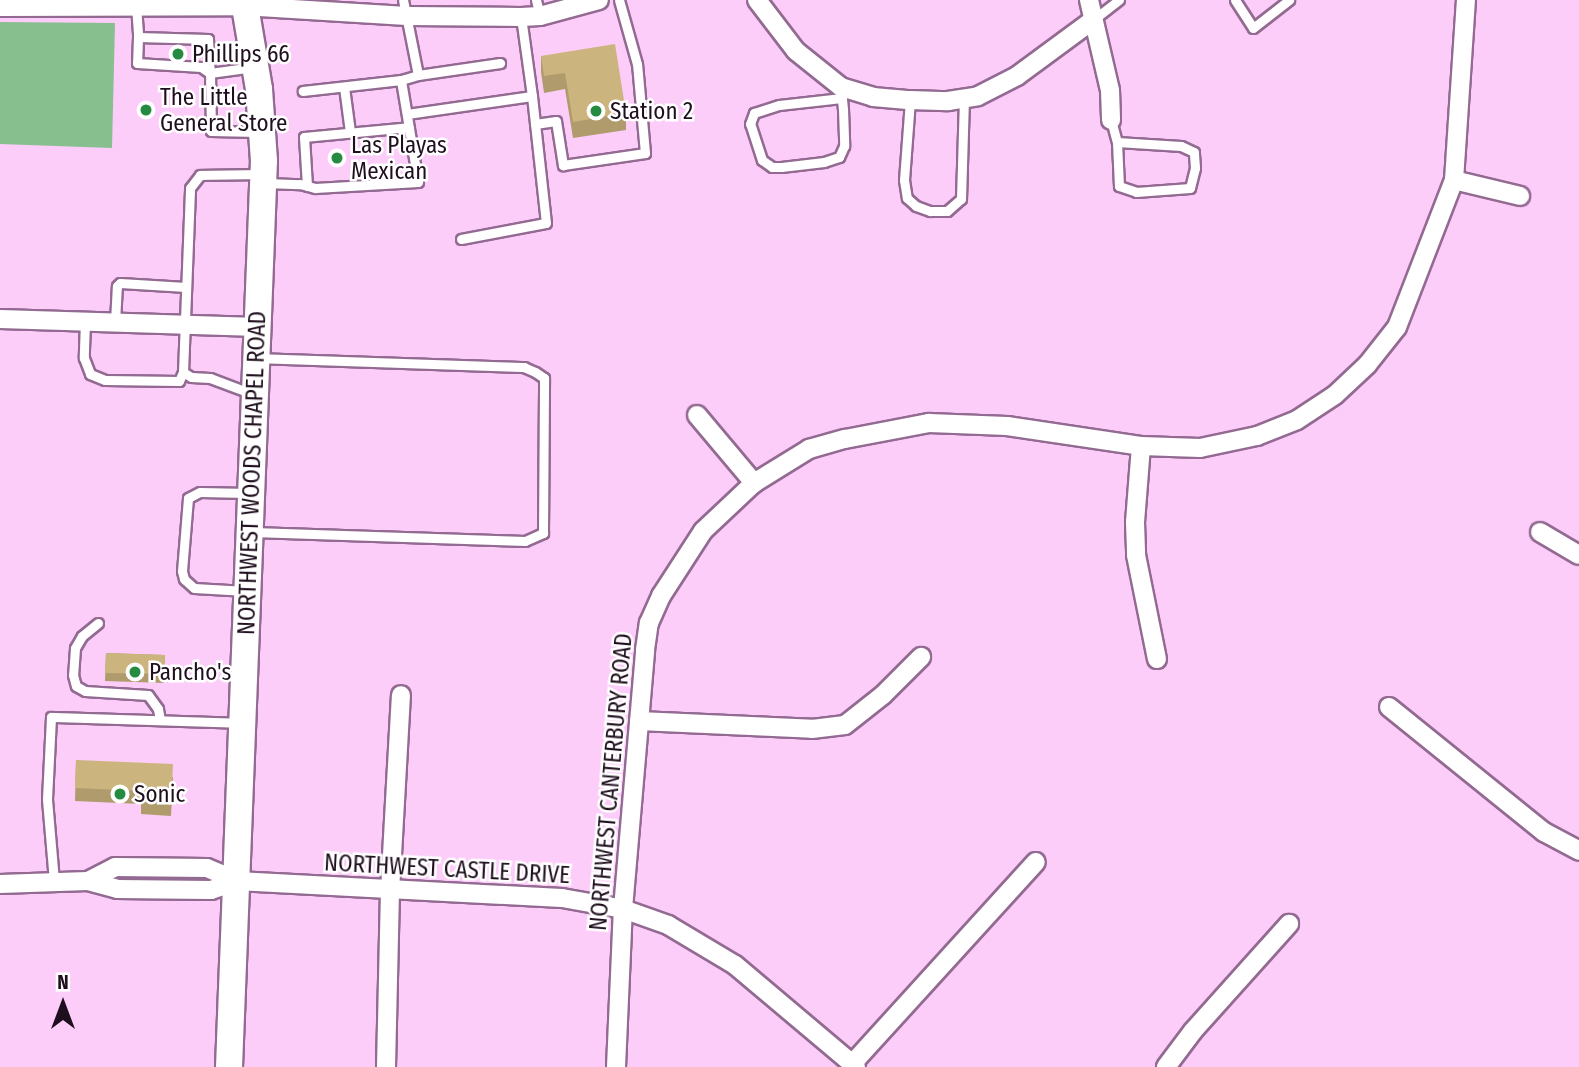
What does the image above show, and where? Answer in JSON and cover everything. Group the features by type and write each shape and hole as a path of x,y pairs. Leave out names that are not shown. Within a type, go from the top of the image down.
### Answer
{"main road":[{"name":"NORTHWEST WOODS CHAPEL ROAD","path":"229,1067 263,178 263,132 255,67 242,2"}],"street":[{"path":"0,7 242,2 405,8 521,17 538,8 598,0"},
{"path":"757,0 796,51 841,92 909,100 964,99 978,96 1017,76 1093,20"},
{"path":"1089,0 1110,90 1111,120"},
{"name":"NORTHWEST CANTERBURY ROAD","path":"616,1067 623,909 639,722 640,680 649,623 661,596 703,531 754,484 809,449 929,424 1026,428 1141,446 1200,447 1257,436 1297,420 1335,395 1367,365 1396,327 1454,180 1466,0"},
{"path":"1454,180 1520,197"},
{"path":"0,319 258,327"},
{"path":"697,415 754,484"},
{"path":"1141,446 1135,522 1136,555 1157,659"},
{"path":"1540,531 1579,555"},
{"path":"639,722 812,729 845,725 883,695 921,657"},
{"path":"386,1067 390,891 401,695"},
{"path":"1389,707 1544,832 1579,851"},
{"path":"854,1065 1036,862"},
{"name":"NORTHWEST CASTLE DRIVE","path":"0,884 88,881 117,889 211,890 237,881 562,898 623,909 668,925 735,965 854,1065"},
{"path":"1166,1067 1227,990 1289,924"}],"lane":[{"path":"535,124 556,121 563,165 645,153 637,64 619,0"},
{"path":"1093,20 1119,0"},
{"path":"1235,0 1254,28 1289,0"},
{"path":"136,5 137,63 201,67 210,73 255,67"},
{"path":"405,8 418,75"},
{"path":"461,239 546,223 521,17"},
{"path":"138,37 208,39 211,131 263,132"},
{"path":"303,91 401,80 500,63"},
{"path":"85,321 84,363 95,377 105,380 181,379 190,188 200,175 263,178 314,188 418,182 401,80"},
{"path":"344,87 350,132"},
{"path":"841,92 844,146 839,157 782,167 772,167 762,160 750,124 754,113 841,92"},
{"path":"407,114 532,96"},
{"path":"909,100 904,180 907,198 916,206 930,211 947,211 961,199 964,99"},
{"path":"1111,120 1117,142 1119,186 1136,192 1190,188 1195,168 1194,152 1181,146 1117,142"},
{"path":"307,186 304,137 409,127"},
{"path":"115,322 117,286 121,283 186,287"},
{"path":"250,531 525,541 543,533 544,378 535,372 524,367 257,358"},
{"path":"183,373 191,377 206,376 255,396"},
{"path":"248,591 189,585 182,572 185,503 188,498 200,492 252,493"},
{"path":"98,623 82,636 75,648 73,675 76,686 85,691 148,695 158,709 160,720"},
{"path":"54,881 47,799 51,717 243,723"}],"green space":[{"path":"0,22 115,23 112,148 0,144"}],"building":[{"name":"Station 2","path":"615,44 626,113 573,122 565,73 544,76 541,56"},
{"path":"106,653 165,655 164,674 105,673"},
{"path":"76,760 173,764 171,803 141,802 141,791 75,788"}],"place":[{"name":"Phillips 66","path":"178,54"},
{"name":"The Little General Store","path":"146,110"},
{"name":"Station 2","path":"596,111"},
{"name":"Las Playas Mexican","path":"337,158"},
{"name":"Pancho's","path":"135,672"},
{"name":"Sonic","path":"120,794"}]}
